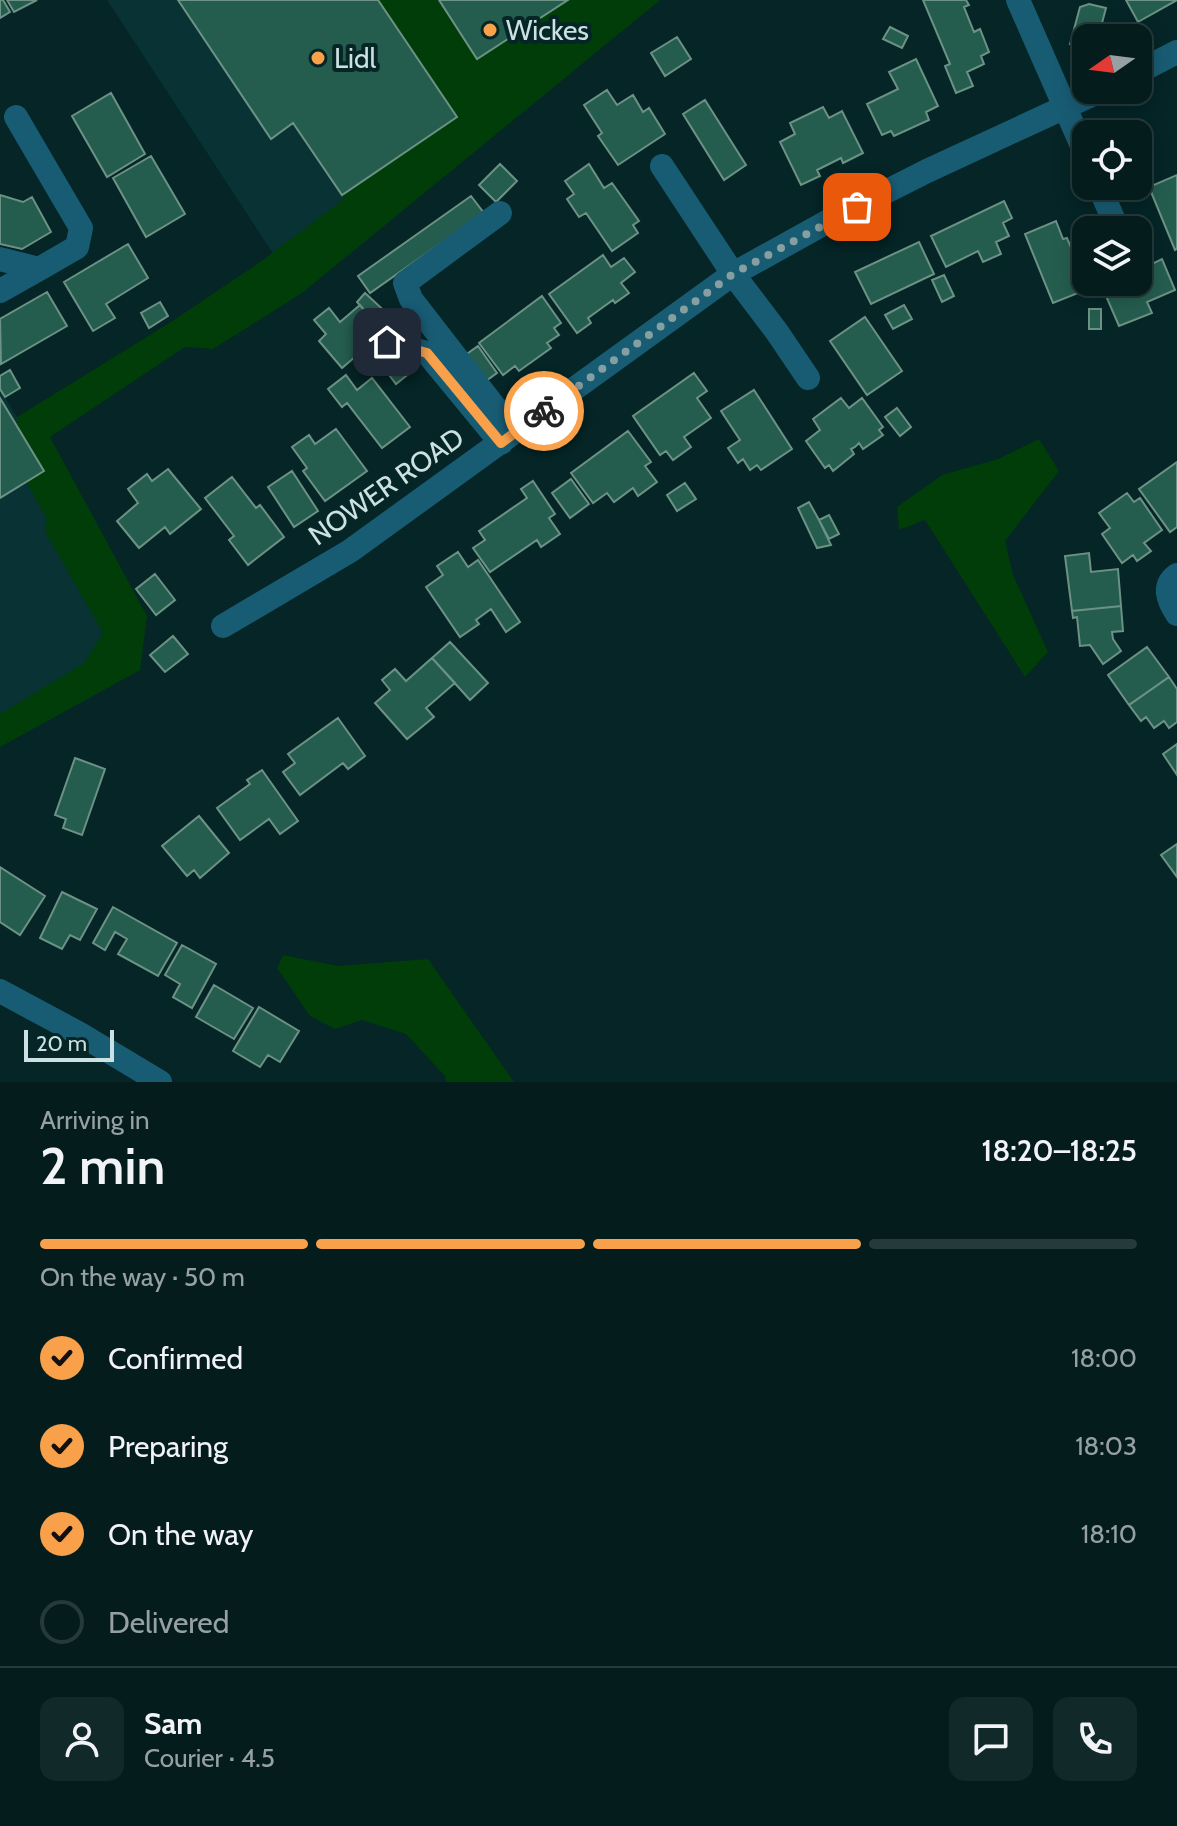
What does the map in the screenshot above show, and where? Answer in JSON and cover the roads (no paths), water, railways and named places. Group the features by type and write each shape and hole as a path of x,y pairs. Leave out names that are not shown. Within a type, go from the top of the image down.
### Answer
{"street":[{"path":"1018,0 1072,122"},
{"path":"1152,65 1177,52"},
{"name":"NOWER ROAD","path":"223,626 350,551 733,274 927,171 1074,104"},
{"path":"0,291 77,247 81,228 16,117"},
{"path":"662,166 733,274 808,378"},
{"path":"500,213 405,283 411,299 508,438"},
{"path":"0,259 39,269"},
{"path":"387,342 427,353 508,438"},
{"path":"1177,575 1172,578 1166,591 1177,614"},
{"path":"0,991 160,1082"}],"place":[{"name":"Wickes","path":"490,30"},
{"name":"Lidl","path":"318,58"}]}
